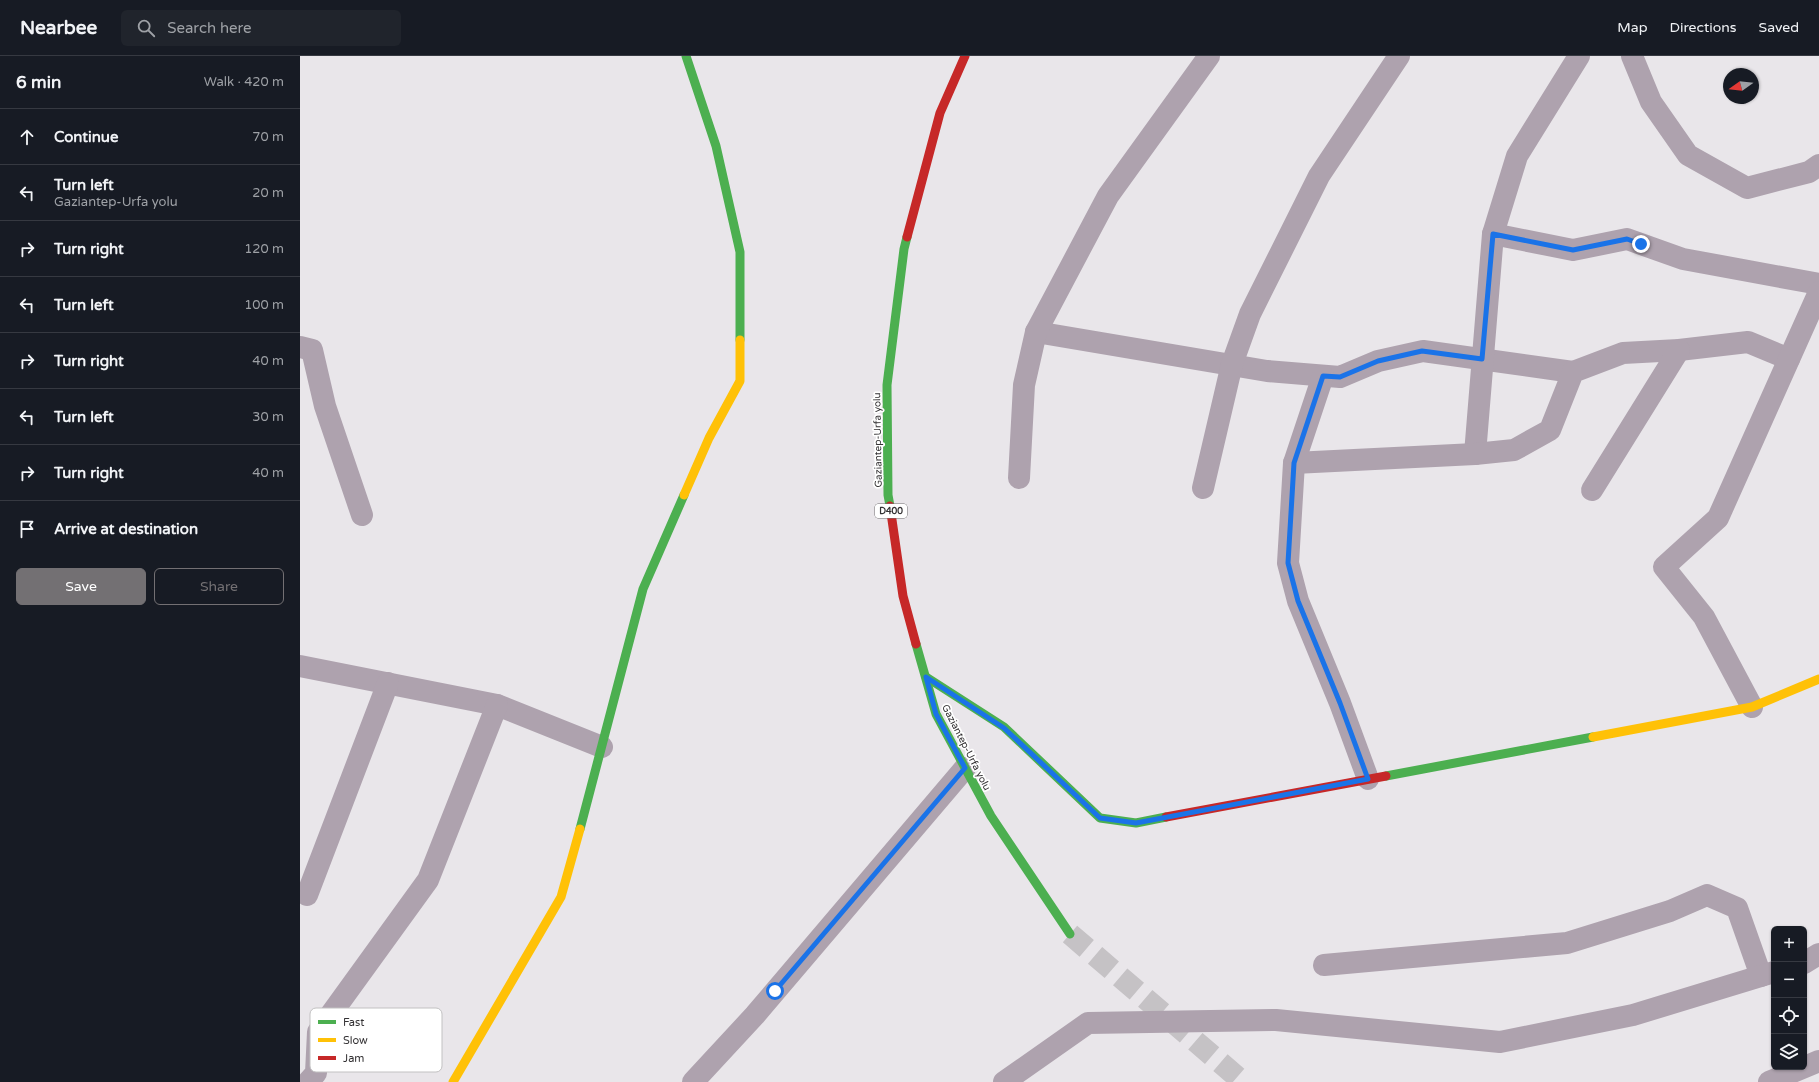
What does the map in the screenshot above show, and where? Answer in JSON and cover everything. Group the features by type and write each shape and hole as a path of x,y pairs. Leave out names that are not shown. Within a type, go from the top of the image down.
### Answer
{"street":[{"path":"453,1082 560,897 602,747 643,589 709,438 740,381 740,252 716,146 686,56"},
{"name":"Gaziantep-Urfa yolu","path":"965,56 940,113 904,249 887,385 888,495 904,596 936,714 991,816 1070,934"},
{"path":"1018,478 1024,385 1036,332 1108,196 1209,56"},
{"path":"1203,488 1232,364 1250,314 1319,176 1399,56"},
{"path":"1475,454 1493,234 1517,156 1579,56"},
{"path":"1632,56 1651,102 1688,155 1748,188 1809,172 1819,165"},
{"path":"1493,234 1573,250 1627,239 1683,259 1819,284"},
{"path":"1752,707 1704,617 1664,567 1718,518 1819,292"},
{"path":"1036,332 1267,371 1340,377 1378,361 1422,351 1573,372 1623,353 1679,350 1748,342 1789,359"},
{"path":"300,347 312,350 325,406 362,515"},
{"path":"1592,490 1679,350"},
{"path":"1294,463 1475,454 1514,450 1550,430 1573,372"},
{"path":"1323,376 1294,463 1288,563 1298,601 1340,703 1368,779"},
{"path":"300,666 497,705 602,747"},
{"path":"926,677 1004,728 1100,818 1136,823 1752,707 1819,679"},
{"path":"307,895 388,683"},
{"path":"335,1008 428,880 497,705"},
{"path":"693,1082 755,1015 965,768"},
{"path":"1004,1082 1088,1023 1276,1020 1500,1042 1633,1015 1768,974 1737,908 1707,895 1670,911 1567,943 1324,965"},
{"path":"1806,962 1819,954"},
{"path":"1769,1082 1819,1061"},
{"path":"308,1082 316,1072"}],"tunnel":[{"path":"1070,934 1243,1082"}],"traffic: fast":[{"path":"686,56 716,146 740,252 740,340"},
{"path":"890,506 888,495 887,385 904,249 907,237"},
{"path":"580,829 643,589 684,495"},
{"path":"916,644 936,714 991,816 1070,934"},
{"path":"926,677 1004,727 1100,818 1136,823 1166,817"},
{"path":"1386,776 1593,737"}],"traffic: slow":[{"path":"684,495 709,438 740,381 740,340"},
{"path":"1593,737 1752,707 1819,679"},
{"path":"453,1082 561,897 580,829"}],"traffic: jam":[{"path":"907,237 940,113 965,56"},
{"path":"890,506 903,596 916,644"},
{"path":"1166,817 1386,776"}],"route":[{"path":"775,991 903,838 965,768 936,714 926,677 1004,728 1100,818 1136,823 1368,779 1340,703 1298,601 1288,563 1294,463 1323,376 1340,377 1378,361 1422,351 1482,359 1493,234 1573,250 1627,239 1641,244"}]}
